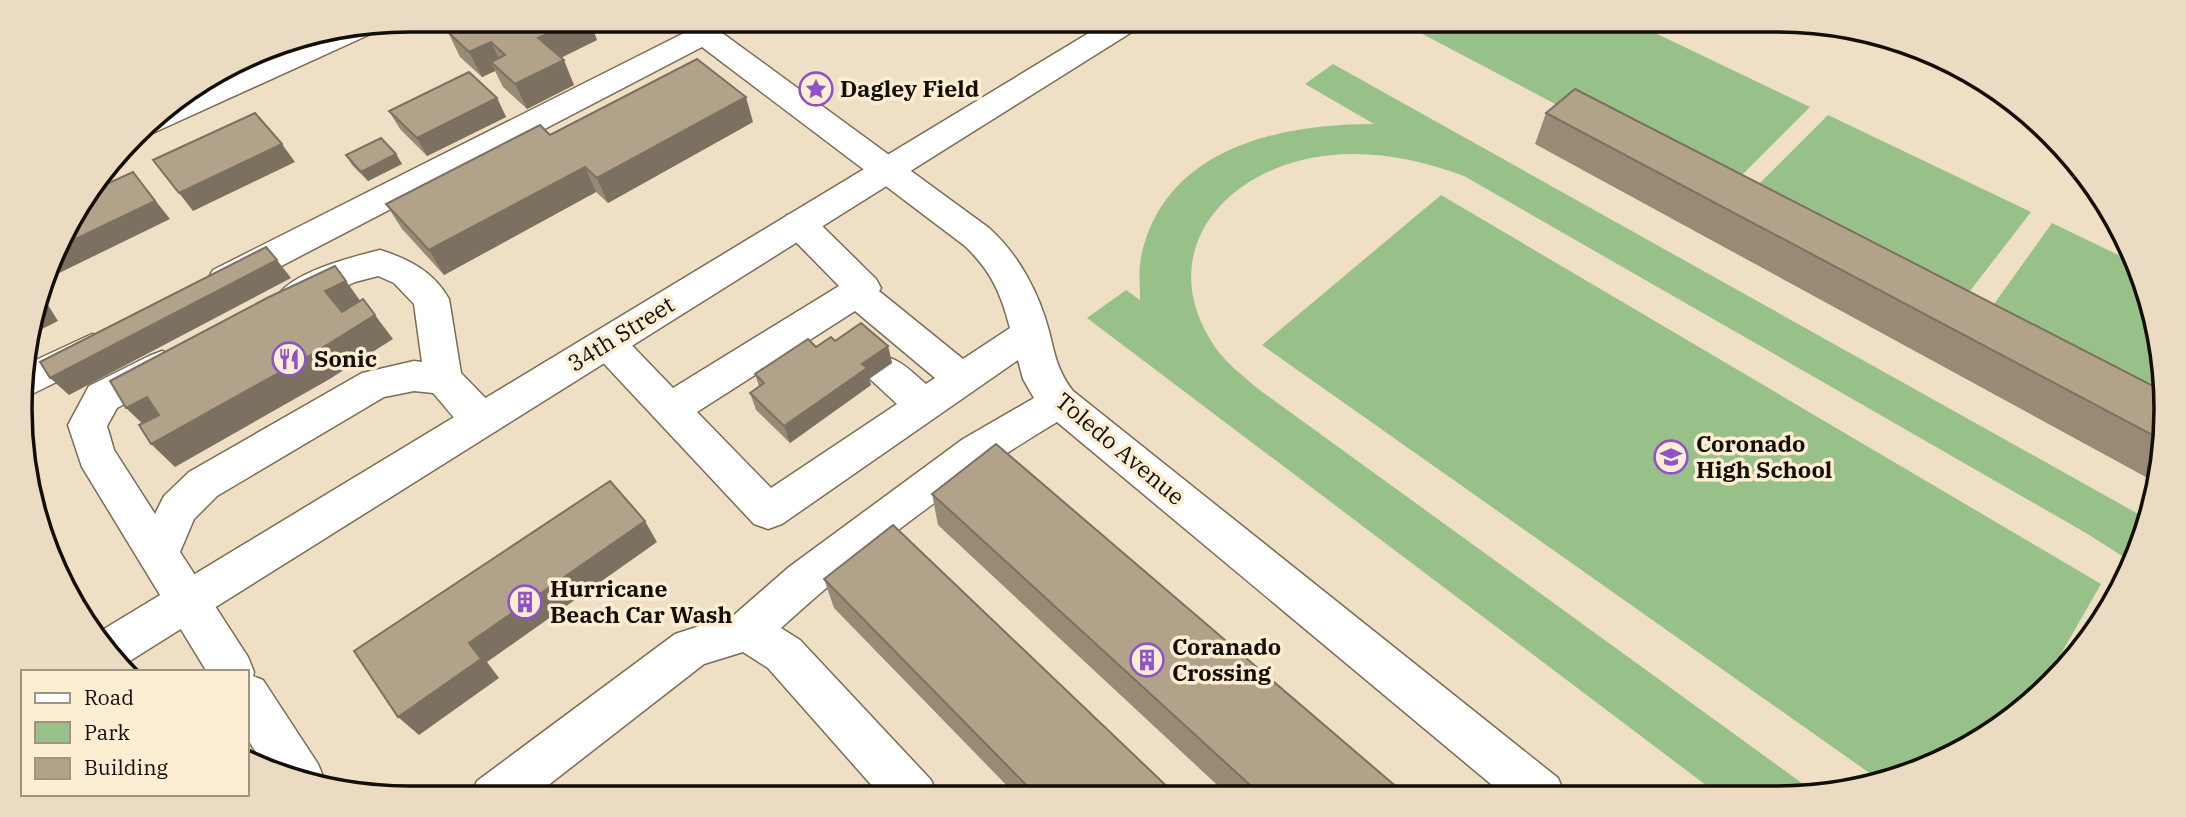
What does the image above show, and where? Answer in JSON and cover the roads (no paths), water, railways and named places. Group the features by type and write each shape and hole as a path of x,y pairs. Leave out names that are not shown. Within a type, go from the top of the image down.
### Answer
{"street":[{"path":"197,294 685,32"},
{"name":"Toledo Avenue","path":"701,32 977,237 993,252 1019,294 1042,379 1059,402 1530,786"},
{"name":"34th Street","path":"116,646 1112,32"},
{"path":"178,110 338,39"},
{"path":"670,409 863,288 799,224"},
{"path":"260,315 345,271 380,263 406,274 431,299 443,379 482,420"},
{"path":"856,292 962,379"},
{"path":"823,313 849,337"},
{"path":"33,378 122,332"},
{"path":"607,342 768,512 1031,332"},
{"path":"188,353 103,397 87,425 96,455 231,670"},
{"path":"883,369 923,405"},
{"path":"159,553 178,508 203,484 374,384 414,376 443,379"},
{"path":"509,786 691,648 747,631 804,580 977,450 1059,402"},
{"path":"747,631 784,654 904,786"},
{"path":"248,697 293,767"}],"place":[{"name":"Dagley Field","path":"816,89"},
{"name":"Sonic","path":"289,359"},
{"name":"Coronado High School","path":"1671,457"},
{"name":"Hurricane Beach Car Wash","path":"525,602"},
{"name":"Coranado Crossing","path":"1147,660"}]}
